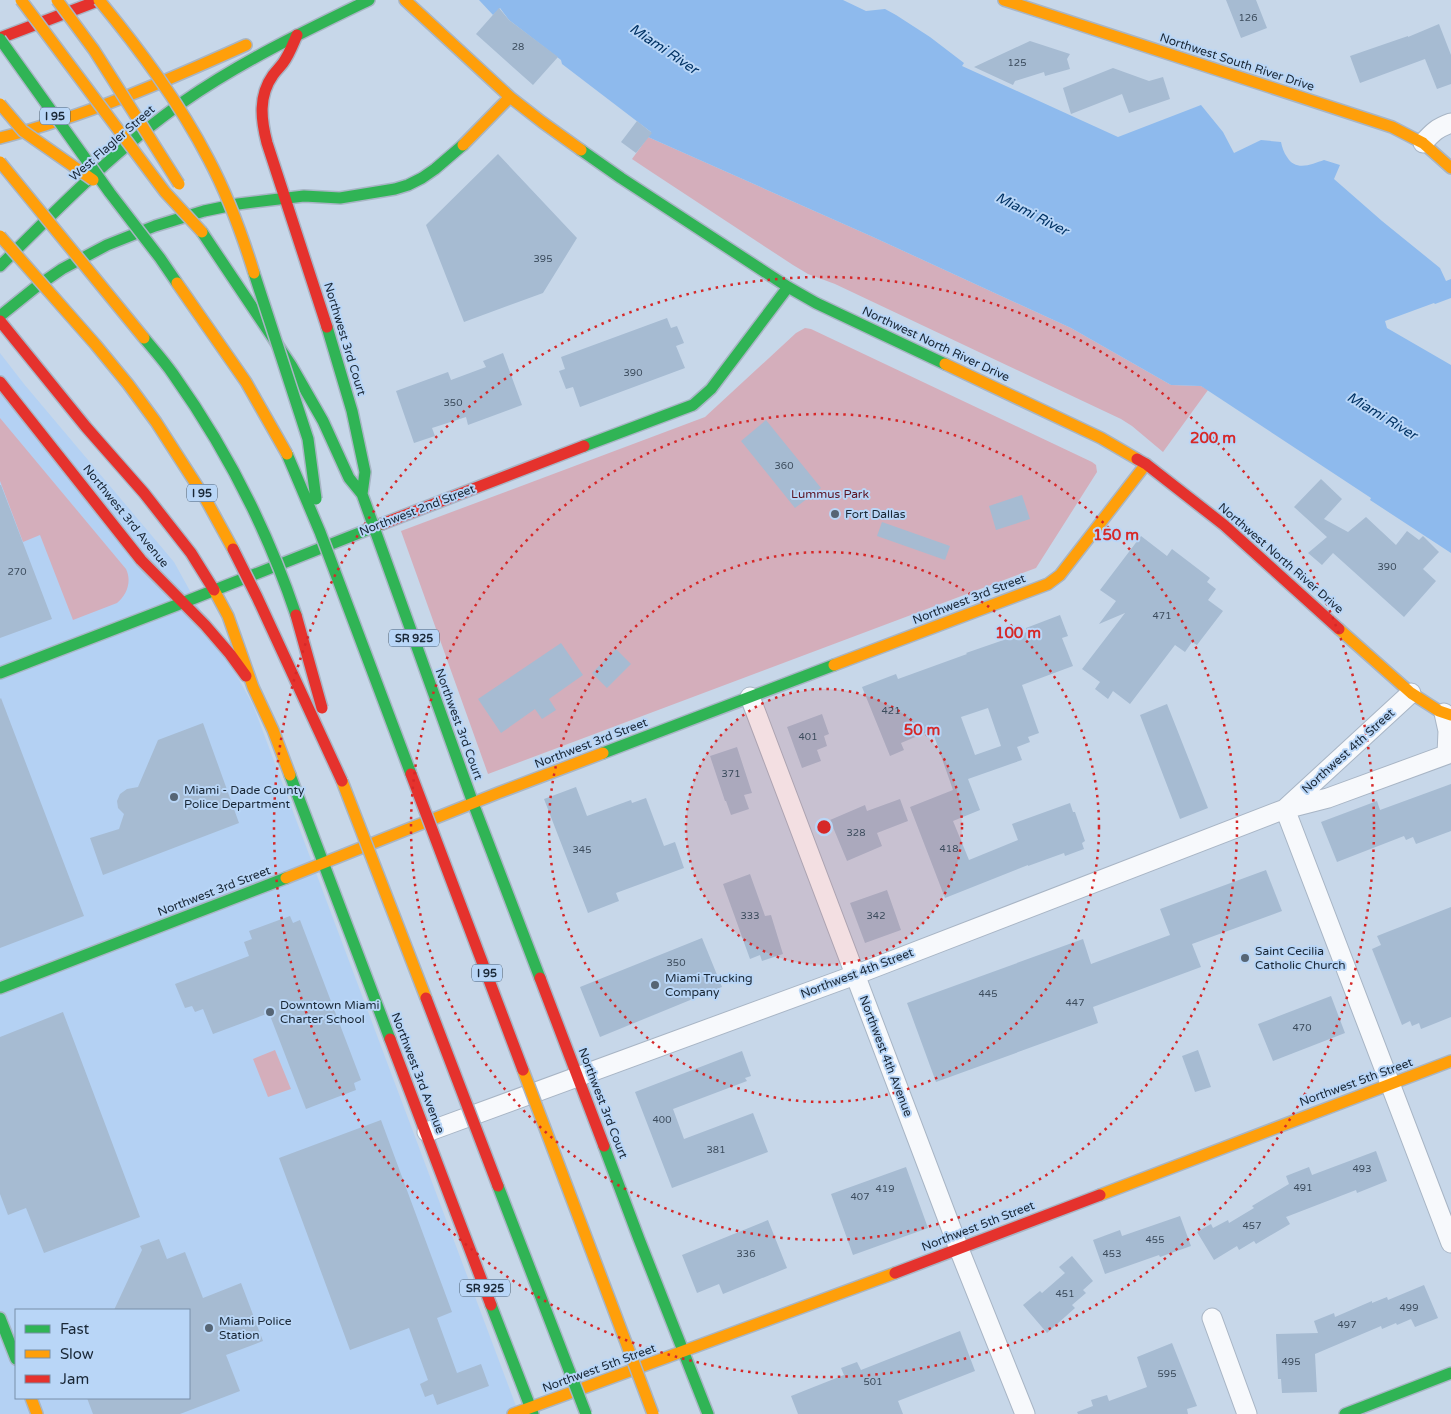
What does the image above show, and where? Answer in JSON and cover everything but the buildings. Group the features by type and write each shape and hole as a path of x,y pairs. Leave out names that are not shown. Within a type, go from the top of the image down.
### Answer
{"main road":[{"path":"21,0 165,192 202,232"},
{"path":"57,0 114,82 179,184 202,232 295,372 323,422 349,478 362,494"},
{"path":"0,38 99,0 130,38 170,94 209,160 241,231 308,440 320,532"},
{"name":"West Flagler Street","path":"0,266 88,180 136,137 167,113 211,82 240,65 369,0"},
{"name":"Northwest North River Drive","path":"405,0 510,97 584,153 788,286 816,303 1101,438 1146,464 1224,525 1412,693 1448,714"},
{"name":"Northwest South River Drive","path":"1004,0 1392,127 1409,134 1423,143 1451,168"},
{"name":"Northwest 3rd Court","path":"297,35 284,62 272,76 265,90 261,109 262,123 285,199 321,305 352,411 365,472 362,494 473,803 708,1414"},
{"name":"I 95","path":"0,38 110,193 160,258 246,382 289,458 320,532 653,1414"},
{"name":"West Flagler Street","path":"0,138 59,122 105,106 250,43 281,43"},
{"path":"0,316 59,272 100,249 154,227 209,210 239,204 314,195 338,198 394,190 422,179 453,154 510,97"},
{"path":"0,104 23,131 110,193"},
{"path":"0,162 172,372 211,430 266,537 295,613 345,788"},
{"path":"318,208 338,198"},
{"path":"299,242 305,222"},
{"name":"I 95","path":"0,236 96,344 156,422 223,530 258,598 345,788 586,1414"},
{"name":"Northwest 2nd Street","path":"0,672 693,404 712,389 788,286"},
{"name":"Northwest 3rd Avenue","path":"0,321 86,427 144,493 191,553 228,616 427,1132 532,1411"},
{"name":"Northwest 3rd Avenue","path":"0,382 141,560 205,625 230,654 254,687"},
{"path":"0,399 25,413"},
{"name":"Northwest 3rd Street","path":"0,988 324,864 473,803 1048,584 1060,575 1146,464"},
{"name":"Northwest 5th Street","path":"513,1414 532,1411 1451,1060"},
{"path":"0,1318 15,1356"},
{"path":"1345,1414 1451,1373"},
{"path":"31,1399 37,1414"}],"street":[{"path":"1423,143 1434,131 1451,123"},
{"name":"Northwest 4th Street","path":"1285,809 1412,693"},
{"name":"Northwest 4th Avenue","path":"750,697 959,1249 1024,1414"},
{"name":"Northwest 4th Street","path":"427,1132 855,975 1285,809 1328,798 1449,753 1448,714"},
{"path":"1285,809 1451,1243"},
{"path":"1212,1318 1248,1414"}],"shaded area":[{"path":"0,353 174,562 253,705 519,1414 0,1414"}],"green space":[{"path":"648,137 1071,328 1171,385 1201,386 1208,390 1163,452 1121,419 835,284 808,274 793,265 632,159"},
{"name":"Lummus Park","path":"805,328 811,329 1096,465 1097,472 1036,568 488,774 401,531 705,417 796,333"},
{"path":"0,418 126,569 129,578 127,588 117,603 73,620 40,535 23,542 0,481"},
{"path":"275,1050 291,1089 268,1097 253,1059"}],"water":[{"name":"Miami River","path":"479,0 843,0 866,11 885,9 930,37 964,63 962,66 1118,137 1201,105 1223,132 1234,153 1261,140 1281,142 1283,150 1291,162 1299,166 1324,160 1340,165 1334,179 1440,268 1446,281 1451,279 1451,298 1385,321 1387,328 1451,365 1451,553 1201,386 1171,385 1071,328 648,137 651,132 562,64 561,60 509,20 500,8 493,15"}],"traffic: fast":[{"path":"0,266 111,159 158,120 228,73 298,35 369,0"},
{"path":"0,39 177,283"},
{"path":"0,316 62,269 107,245 155,226 204,211 238,204 304,196 340,198 395,189 422,178 463,145"},
{"path":"581,150 788,287 816,303 945,364"},
{"path":"202,232 291,365 323,421 349,478 362,494"},
{"path":"254,273 308,439 316,499"},
{"path":"584,446 693,405 711,389 788,287"},
{"path":"327,327 352,411 365,472 362,494"},
{"path":"144,338 170,369 210,430 227,460 272,551 296,615"},
{"path":"287,454 320,532 411,774"},
{"path":"362,494 473,803 540,978"},
{"path":"0,673 382,524"},
{"path":"603,753 834,665"},
{"path":"290,775 390,1039"},
{"path":"0,988 286,878"},
{"path":"604,1146 708,1414"},
{"path":"498,1186 586,1414"},
{"path":"491,1305 533,1414"},
{"path":"0,1318 15,1356"},
{"path":"1345,1414 1451,1373"}],"traffic: slow":[{"path":"21,0 165,192 202,232"},
{"path":"57,0 94,50 179,184"},
{"path":"99,0 158,77 197,139 228,201 254,273"},
{"path":"405,0 510,97 581,150"},
{"path":"1004,0 1392,127 1423,143 1451,168"},
{"path":"0,138 95,108 246,45"},
{"path":"463,145 510,97"},
{"path":"0,104 23,131 93,180"},
{"path":"0,162 144,338"},
{"path":"0,236 128,384 156,422 205,498 233,549"},
{"path":"177,283 246,382 287,454"},
{"path":"945,364 1101,438 1137,459"},
{"path":"834,665 1048,584 1060,575 1146,464"},
{"path":"214,590 228,616 253,687 273,730 290,775"},
{"path":"1339,629 1411,693 1439,711 1451,715"},
{"path":"286,878 603,753"},
{"path":"342,781 426,998"},
{"path":"1100,1195 1451,1061"},
{"path":"523,1070 653,1414"},
{"path":"513,1414 895,1273"},
{"path":"31,1399 37,1414"}],"traffic: jam":[{"path":"0,38 100,0"},
{"path":"297,35 285,60 268,83 263,100 262,117 267,143 327,327"},
{"path":"0,321 86,427 144,493 191,553 214,590"},
{"path":"0,382 141,560 205,625 246,676"},
{"path":"382,524 584,446"},
{"path":"1137,459 1224,525 1339,629"},
{"path":"233,549 342,781"},
{"path":"296,615 322,708"},
{"path":"411,774 523,1070"},
{"path":"540,978 604,1146"},
{"path":"426,998 498,1186"},
{"path":"390,1039 491,1305"},
{"path":"895,1273 1100,1195"}],"place":[{"name":"Fort Dallas","path":"835,514"},
{"name":"Miami - Dade County Police Department","path":"174,797"},
{"name":"Saint Cecilia Catholic Church","path":"1245,958"},
{"name":"Miami Trucking Company","path":"655,985"},
{"name":"Downtown Miami Charter School","path":"270,1012"},
{"name":"Miami Police Station","path":"209,1328"}]}
